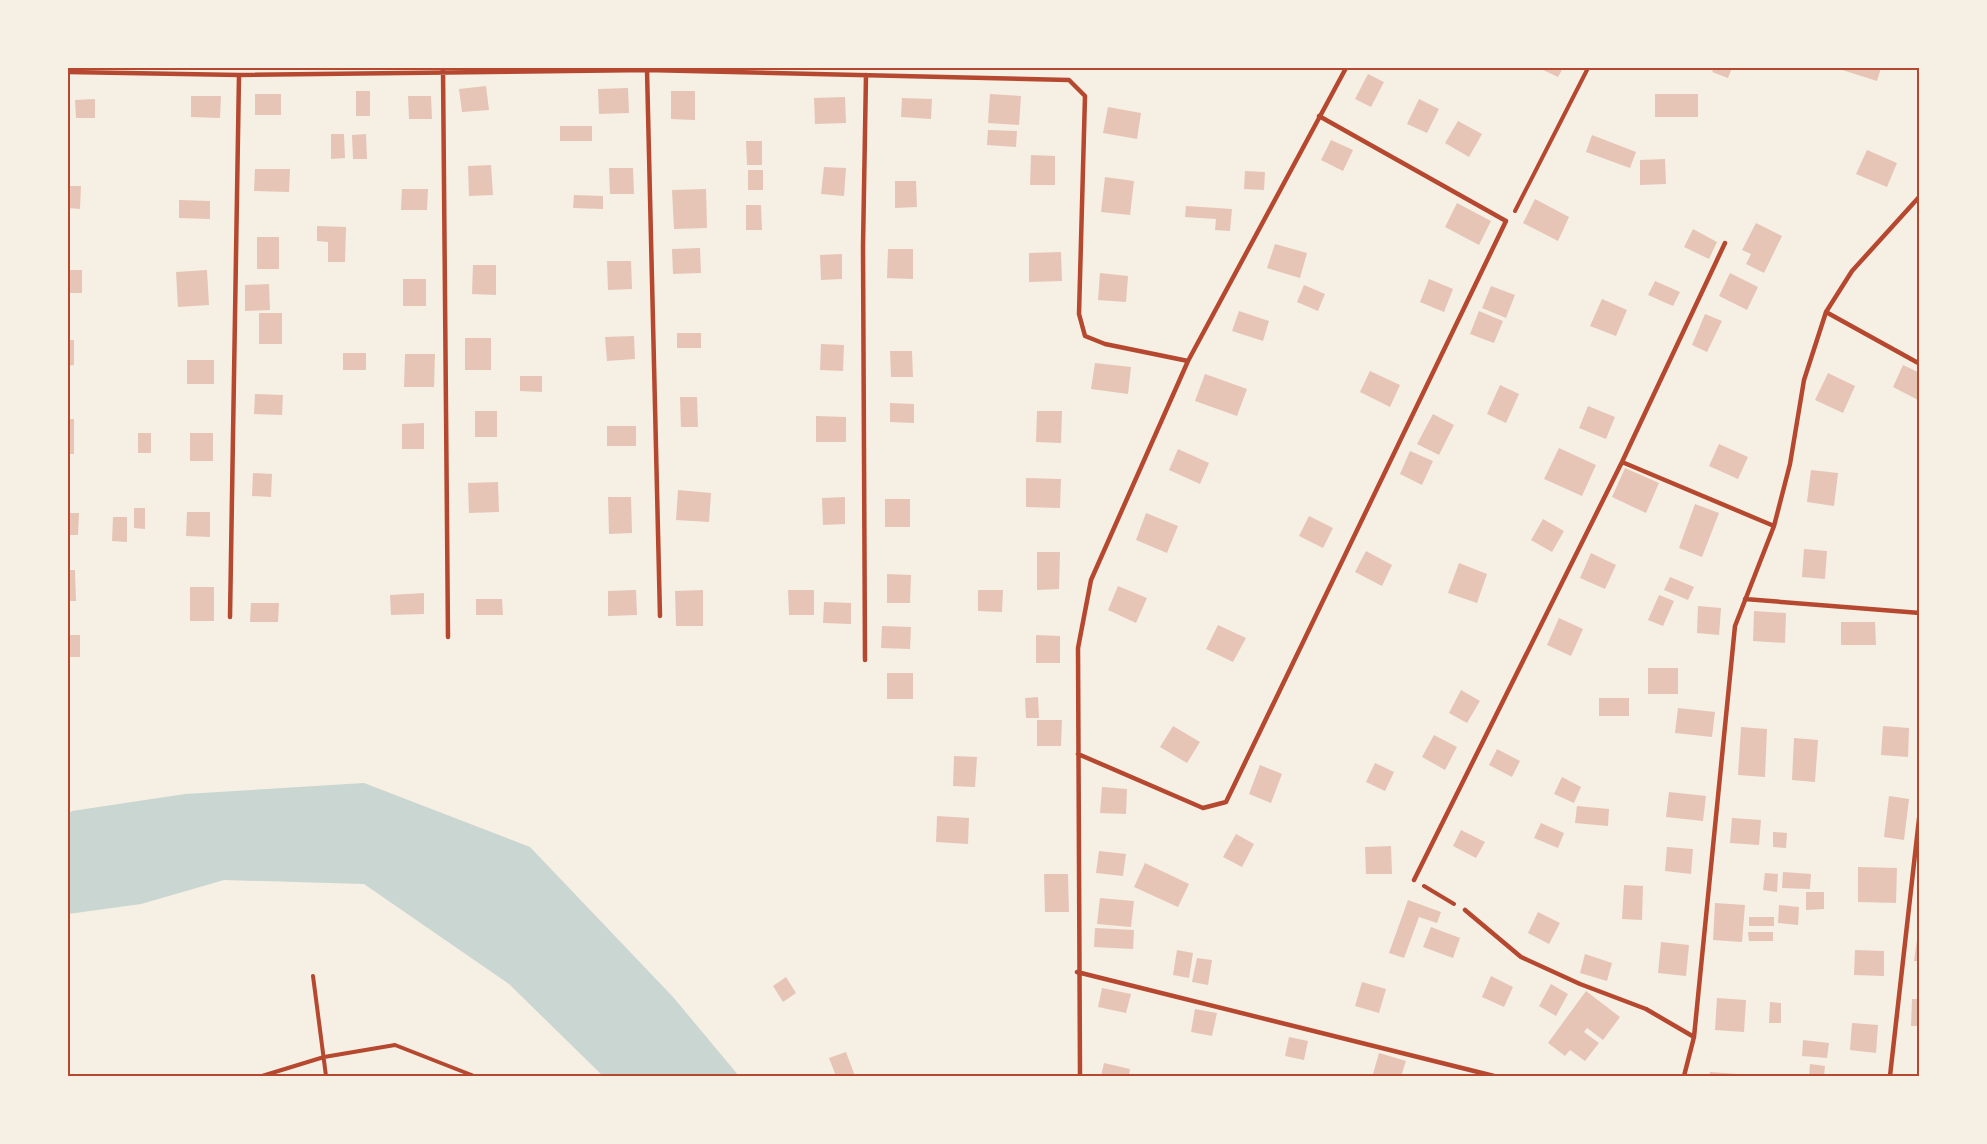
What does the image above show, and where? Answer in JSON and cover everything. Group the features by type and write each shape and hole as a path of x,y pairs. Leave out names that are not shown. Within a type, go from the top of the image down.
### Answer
{"lane":[{"path":"1080,1077 1077,972 1078,648 1091,580 1188,361 1346,68"},
{"path":"68,72 239,75 443,70 647,70 1069,80 1085,96 1079,314 1085,336 1105,344 1188,361"},
{"path":"443,70 448,638"},
{"path":"647,70 660,616"},
{"path":"230,618 239,75"},
{"path":"865,660 863,246 866,75"},
{"path":"1078,754 1203,808 1226,802 1506,220 1319,116"},
{"path":"1684,1077 1694,1037 1735,626 1774,526 1790,464 1804,380 1826,312 1852,271 1920,196"},
{"path":"1414,880 1622,462 1725,243"},
{"path":"1826,312 1920,364"},
{"path":"1622,462 1774,526"},
{"path":"1745,598 1920,613"},
{"path":"1890,1077 1920,810"},
{"path":"1465,910 1521,957 1580,984 1646,1009 1694,1037"},
{"path":"1077,972 1494,1077"}],"path":[{"path":"1506,220 1518,209 1588,68"},
{"path":"1414,880 1465,910"},
{"path":"313,976 326,1077"},
{"path":"262,1077 324,1057 395,1045 474,1077"}],"shaded area":[{"path":"364,783 530,847 673,997 739,1076 603,1076 509,984 364,884 224,880 141,904 68,914 68,814 72,811 185,794"}],"building":[{"path":"1539,68 1563,68 1558,77"},
{"path":"1714,68 1732,68 1728,78 1712,72"},
{"path":"1836,68 1881,68 1877,81"},
{"path":"1368,74 1384,82 1371,107 1355,99"},
{"path":"486,86 489,110 462,112 459,89"},
{"path":"628,88 629,113 599,114 598,89"},
{"path":"356,91 370,91 370,116 356,116"},
{"path":"671,91 695,91 695,120 671,119"},
{"path":"255,94 281,94 281,115 255,115"},
{"path":"990,94 1021,96 1019,125 988,123"},
{"path":"1655,94 1698,94 1698,117 1655,117"},
{"path":"191,96 221,96 220,118 191,117"},
{"path":"408,96 431,96 432,119 409,119"},
{"path":"845,97 846,123 815,124 814,98"},
{"path":"902,98 932,99 931,119 901,117"},
{"path":"95,99 95,118 76,118 75,100"},
{"path":"1419,99 1439,109 1427,133 1407,124"},
{"path":"1108,107 1141,113 1137,139 1103,133"},
{"path":"1458,121 1482,134 1469,157 1445,143"},
{"path":"560,126 592,126 592,141 560,141"},
{"path":"988,130 1017,131 1016,147 987,145"},
{"path":"331,134 344,134 345,158 331,159"},
{"path":"366,134 367,159 353,159 352,135"},
{"path":"1592,135 1636,152 1630,168 1586,152"},
{"path":"1331,140 1353,150 1343,171 1321,160"},
{"path":"746,141 762,141 762,165 747,165"},
{"path":"1867,150 1897,163 1887,187 1856,174"},
{"path":"1031,155 1055,156 1055,185 1030,185"},
{"path":"1665,159 1666,184 1640,185 1640,160"},
{"path":"491,165 493,195 469,196 468,166"},
{"path":"824,167 846,168 844,196 821,194"},
{"path":"609,168 633,168 634,194 610,194"},
{"path":"255,169 290,169 289,192 254,191"},
{"path":"748,170 763,170 763,190 748,190"},
{"path":"1245,171 1265,172 1264,190 1244,189"},
{"path":"1105,177 1134,181 1130,215 1101,212"},
{"path":"895,181 916,181 917,207 895,208"},
{"path":"68,186 81,186 80,209 68,208"},
{"path":"402,189 428,189 427,210 401,210"},
{"path":"706,189 707,228 674,229 672,190"},
{"path":"574,195 603,196 603,209 573,208"},
{"path":"1535,199 1569,217 1558,241 1523,223"},
{"path":"179,200 210,201 210,219 179,218"},
{"path":"1457,203 1491,221 1479,245 1445,227"},
{"path":"746,205 761,205 762,230 746,230"},
{"path":"1186,206 1232,209 1230,231 1215,230 1216,219 1185,217"},
{"path":"1756,223 1782,236 1764,273 1746,264 1751,254 1742,250"},
{"path":"317,226 346,227 345,262 328,262 328,242 317,241"},
{"path":"1693,229 1717,242 1709,259 1684,247"},
{"path":"257,237 279,237 279,269 257,269"},
{"path":"1275,244 1307,253 1300,278 1267,268"},
{"path":"700,248 701,273 673,274 672,249"},
{"path":"888,249 913,249 913,279 887,278"},
{"path":"1061,252 1062,281 1029,282 1029,253"},
{"path":"842,254 842,279 821,280 820,255"},
{"path":"607,261 631,261 632,289 608,290"},
{"path":"473,265 496,265 496,295 472,294"},
{"path":"68,270 82,270 82,293 68,293"},
{"path":"207,270 209,305 178,307 176,272"},
{"path":"1100,273 1128,276 1126,302 1098,300"},
{"path":"1730,273 1758,287 1747,310 1719,296"},
{"path":"403,279 426,279 426,306 403,306"},
{"path":"1429,279 1453,289 1444,312 1420,302"},
{"path":"1655,281 1680,292 1673,306 1648,295"},
{"path":"269,284 270,310 245,311 245,285"},
{"path":"1304,285 1325,294 1318,311 1297,302"},
{"path":"1491,286 1515,295 1506,318 1482,308"},
{"path":"1602,299 1627,310 1616,336 1590,326"},
{"path":"1239,311 1269,321 1263,341 1232,331"},
{"path":"1479,311 1503,321 1494,343 1470,334"},
{"path":"259,313 282,313 282,344 259,344"},
{"path":"1705,314 1722,321 1707,352 1692,345"},
{"path":"677,333 701,333 701,348 677,348"},
{"path":"634,336 635,359 607,361 605,337"},
{"path":"465,338 491,338 491,370 465,370"},
{"path":"68,340 74,340 74,365 68,366"},
{"path":"821,344 844,345 843,371 820,370"},
{"path":"890,351 912,351 913,377 891,377"},
{"path":"343,353 366,353 366,370 343,370"},
{"path":"405,354 435,354 434,387 404,387"},
{"path":"187,360 214,360 214,384 187,384"},
{"path":"1095,363 1131,367 1128,394 1091,389"},
{"path":"1903,365 1920,373 1920,401 1893,387"},
{"path":"1370,371 1400,385 1390,407 1360,392"},
{"path":"1828,373 1855,386 1843,413 1815,400"},
{"path":"1205,374 1247,389 1237,416 1195,401"},
{"path":"520,376 542,376 542,392 520,391"},
{"path":"1500,385 1519,394 1506,423 1487,414"},
{"path":"255,394 283,395 282,415 254,414"},
{"path":"680,397 697,397 698,427 681,427"},
{"path":"890,403 914,404 914,423 890,422"},
{"path":"1588,406 1615,417 1606,439 1579,428"},
{"path":"475,411 497,411 497,437 475,437"},
{"path":"1037,411 1062,411 1061,443 1036,442"},
{"path":"1433,414 1454,425 1439,455 1417,444"},
{"path":"816,416 846,417 846,442 816,442"},
{"path":"68,419 74,419 74,454 68,454"},
{"path":"424,423 424,449 402,449 402,424"},
{"path":"607,426 636,426 636,446 607,446"},
{"path":"138,433 151,433 151,453 138,453"},
{"path":"190,433 213,433 213,461 190,461"},
{"path":"1719,444 1748,457 1738,479 1709,466"},
{"path":"1559,448 1596,465 1582,496 1544,479"},
{"path":"1178,449 1209,463 1200,484 1169,470"},
{"path":"1410,451 1433,461 1422,485 1400,474"},
{"path":"1625,468 1659,483 1646,513 1612,497"},
{"path":"1811,470 1838,473 1834,506 1807,502"},
{"path":"253,473 272,474 271,497 252,496"},
{"path":"1026,478 1061,479 1060,508 1026,507"},
{"path":"498,482 499,512 469,513 468,483"},
{"path":"678,490 711,493 709,522 676,520"},
{"path":"608,497 631,497 632,533 609,534"},
{"path":"845,497 845,524 823,525 822,498"},
{"path":"885,499 910,499 910,527 885,527"},
{"path":"1695,504 1719,513 1702,557 1679,548"},
{"path":"134,508 145,508 145,529 134,528"},
{"path":"187,512 210,512 210,537 186,536"},
{"path":"68,513 79,513 78,535 68,535"},
{"path":"1146,513 1178,526 1167,553 1136,540"},
{"path":"1309,516 1333,528 1323,548 1299,536"},
{"path":"113,517 127,517 127,542 112,541"},
{"path":"1543,519 1564,531 1552,552 1531,540"},
{"path":"1804,549 1827,551 1825,579 1802,577"},
{"path":"1366,551 1392,565 1382,586 1355,572"},
{"path":"1037,552 1060,552 1059,589 1037,590"},
{"path":"1591,553 1616,565 1605,589 1580,578"},
{"path":"1459,563 1487,574 1477,603 1448,593"},
{"path":"68,570 75,570 76,601 68,601"},
{"path":"887,574 911,575 910,603 887,603"},
{"path":"1670,577 1694,587 1688,600 1664,590"},
{"path":"1118,586 1147,598 1136,623 1108,610"},
{"path":"190,587 214,587 214,621 190,621"},
{"path":"636,590 637,615 608,616 608,591"},
{"path":"703,590 703,626 676,626 675,591"},
{"path":"788,590 814,590 814,615 789,615"},
{"path":"978,590 1003,590 1002,612 978,611"},
{"path":"424,593 424,614 391,615 390,595"},
{"path":"1659,595 1674,601 1663,626 1648,620"},
{"path":"476,599 502,599 503,615 476,615"},
{"path":"824,602 851,603 851,624 823,623"},
{"path":"251,603 279,603 278,622 250,622"},
{"path":"1698,606 1721,608 1719,635 1697,633"},
{"path":"1754,611 1786,613 1785,643 1753,641"},
{"path":"1559,618 1583,629 1571,656 1547,645"},
{"path":"1841,622 1875,622 1876,645 1841,645"},
{"path":"1218,625 1246,638 1233,662 1206,649"},
{"path":"882,626 911,627 910,649 881,648"},
{"path":"68,635 80,635 80,657 68,657"},
{"path":"1036,635 1060,636 1060,663 1036,663"},
{"path":"1648,668 1678,668 1678,694 1648,694"},
{"path":"887,673 913,673 913,699 887,699"},
{"path":"1461,690 1480,701 1467,723 1449,713"},
{"path":"1038,697 1039,718 1026,718 1025,698"},
{"path":"1599,698 1629,698 1629,716 1599,716"},
{"path":"1678,708 1715,712 1712,737 1675,733"},
{"path":"1037,720 1062,720 1061,746 1037,746"},
{"path":"1173,726 1200,742 1187,763 1160,747"},
{"path":"1883,726 1909,728 1908,757 1881,755"},
{"path":"1741,727 1767,729 1765,777 1738,775"},
{"path":"1434,735 1457,747 1445,770 1422,757"},
{"path":"1794,738 1818,740 1815,782 1792,780"},
{"path":"1497,749 1520,761 1512,777 1489,765"},
{"path":"954,756 977,757 975,787 953,786"},
{"path":"1375,763 1394,772 1385,791 1366,782"},
{"path":"1260,765 1282,774 1271,803 1249,794"},
{"path":"1562,777 1581,787 1574,803 1554,794"},
{"path":"1102,787 1127,789 1126,814 1100,813"},
{"path":"1669,792 1706,796 1703,821 1666,817"},
{"path":"1889,796 1909,799 1904,840 1884,837"},
{"path":"1577,806 1609,809 1608,826 1575,823"},
{"path":"937,816 969,818 968,844 936,842"},
{"path":"1732,818 1761,820 1759,845 1730,843"},
{"path":"1541,823 1564,833 1558,848 1534,838"},
{"path":"1461,830 1485,842 1476,858 1453,846"},
{"path":"1773,832 1787,833 1786,848 1773,847"},
{"path":"1236,834 1254,844 1242,867 1223,857"},
{"path":"1391,846 1392,874 1366,874 1365,847"},
{"path":"1667,847 1693,849 1691,874 1665,871"},
{"path":"1099,851 1126,854 1123,876 1096,873"},
{"path":"1145,863 1189,884 1178,907 1134,887"},
{"path":"1858,867 1897,868 1896,903 1858,902"},
{"path":"1783,872 1811,874 1810,889 1782,888"},
{"path":"1765,873 1778,874 1777,892 1763,890"},
{"path":"1044,874 1068,874 1069,912 1045,912"},
{"path":"1624,885 1643,886 1642,920 1622,919"},
{"path":"1806,892 1824,892 1824,909 1806,910"},
{"path":"1100,898 1134,901 1131,927 1097,924"},
{"path":"1408,900 1441,912 1437,923 1419,917 1404,958 1389,953"},
{"path":"1715,903 1745,905 1742,942 1713,940"},
{"path":"1779,905 1799,907 1798,925 1778,923"},
{"path":"1538,912 1560,923 1549,944 1528,933"},
{"path":"1749,917 1774,917 1774,926 1749,926"},
{"path":"1431,927 1460,938 1453,958 1423,947"},
{"path":"1095,928 1134,930 1133,949 1094,947"},
{"path":"1748,932 1773,932 1773,941 1749,941"},
{"path":"1918,932 1920,932 1920,961 1914,961"},
{"path":"1661,942 1689,945 1686,976 1658,973"},
{"path":"1177,950 1193,953 1189,978 1173,975"},
{"path":"1855,950 1884,951 1884,976 1854,975"},
{"path":"1585,954 1612,963 1607,981 1580,973"},
{"path":"1197,958 1212,960 1208,985 1192,982"},
{"path":"1491,976 1513,987 1504,1007 1482,997"},
{"path":"786,977 796,993 783,1002 773,986"},
{"path":"1362,982 1386,989 1379,1013 1355,1006"},
{"path":"1551,984 1568,994 1556,1016 1539,1006"},
{"path":"1102,988 1131,994 1126,1013 1098,1007"},
{"path":"1586,991 1620,1017 1603,1040 1587,1028 1584,1032 1599,1043 1585,1061 1570,1050 1565,1056 1548,1043"},
{"path":"1717,998 1746,1000 1744,1032 1715,1030"},
{"path":"1912,999 1920,999 1920,1026 1911,1026"},
{"path":"1770,1002 1781,1003 1781,1023 1769,1023"},
{"path":"1195,1009 1217,1013 1212,1036 1191,1032"},
{"path":"1852,1023 1878,1025 1876,1053 1850,1050"},
{"path":"1289,1037 1308,1041 1304,1060 1285,1056"},
{"path":"1803,1040 1829,1043 1827,1058 1802,1056"},
{"path":"846,1052 855,1076 836,1076 829,1058"},
{"path":"1379,1053 1406,1061 1401,1076 1373,1074"},
{"path":"1104,1063 1130,1069 1129,1076 1101,1076"},
{"path":"1810,1064 1825,1066 1824,1076 1809,1076"},
{"path":"1710,1072 1738,1074 1738,1076 1709,1076"}]}
